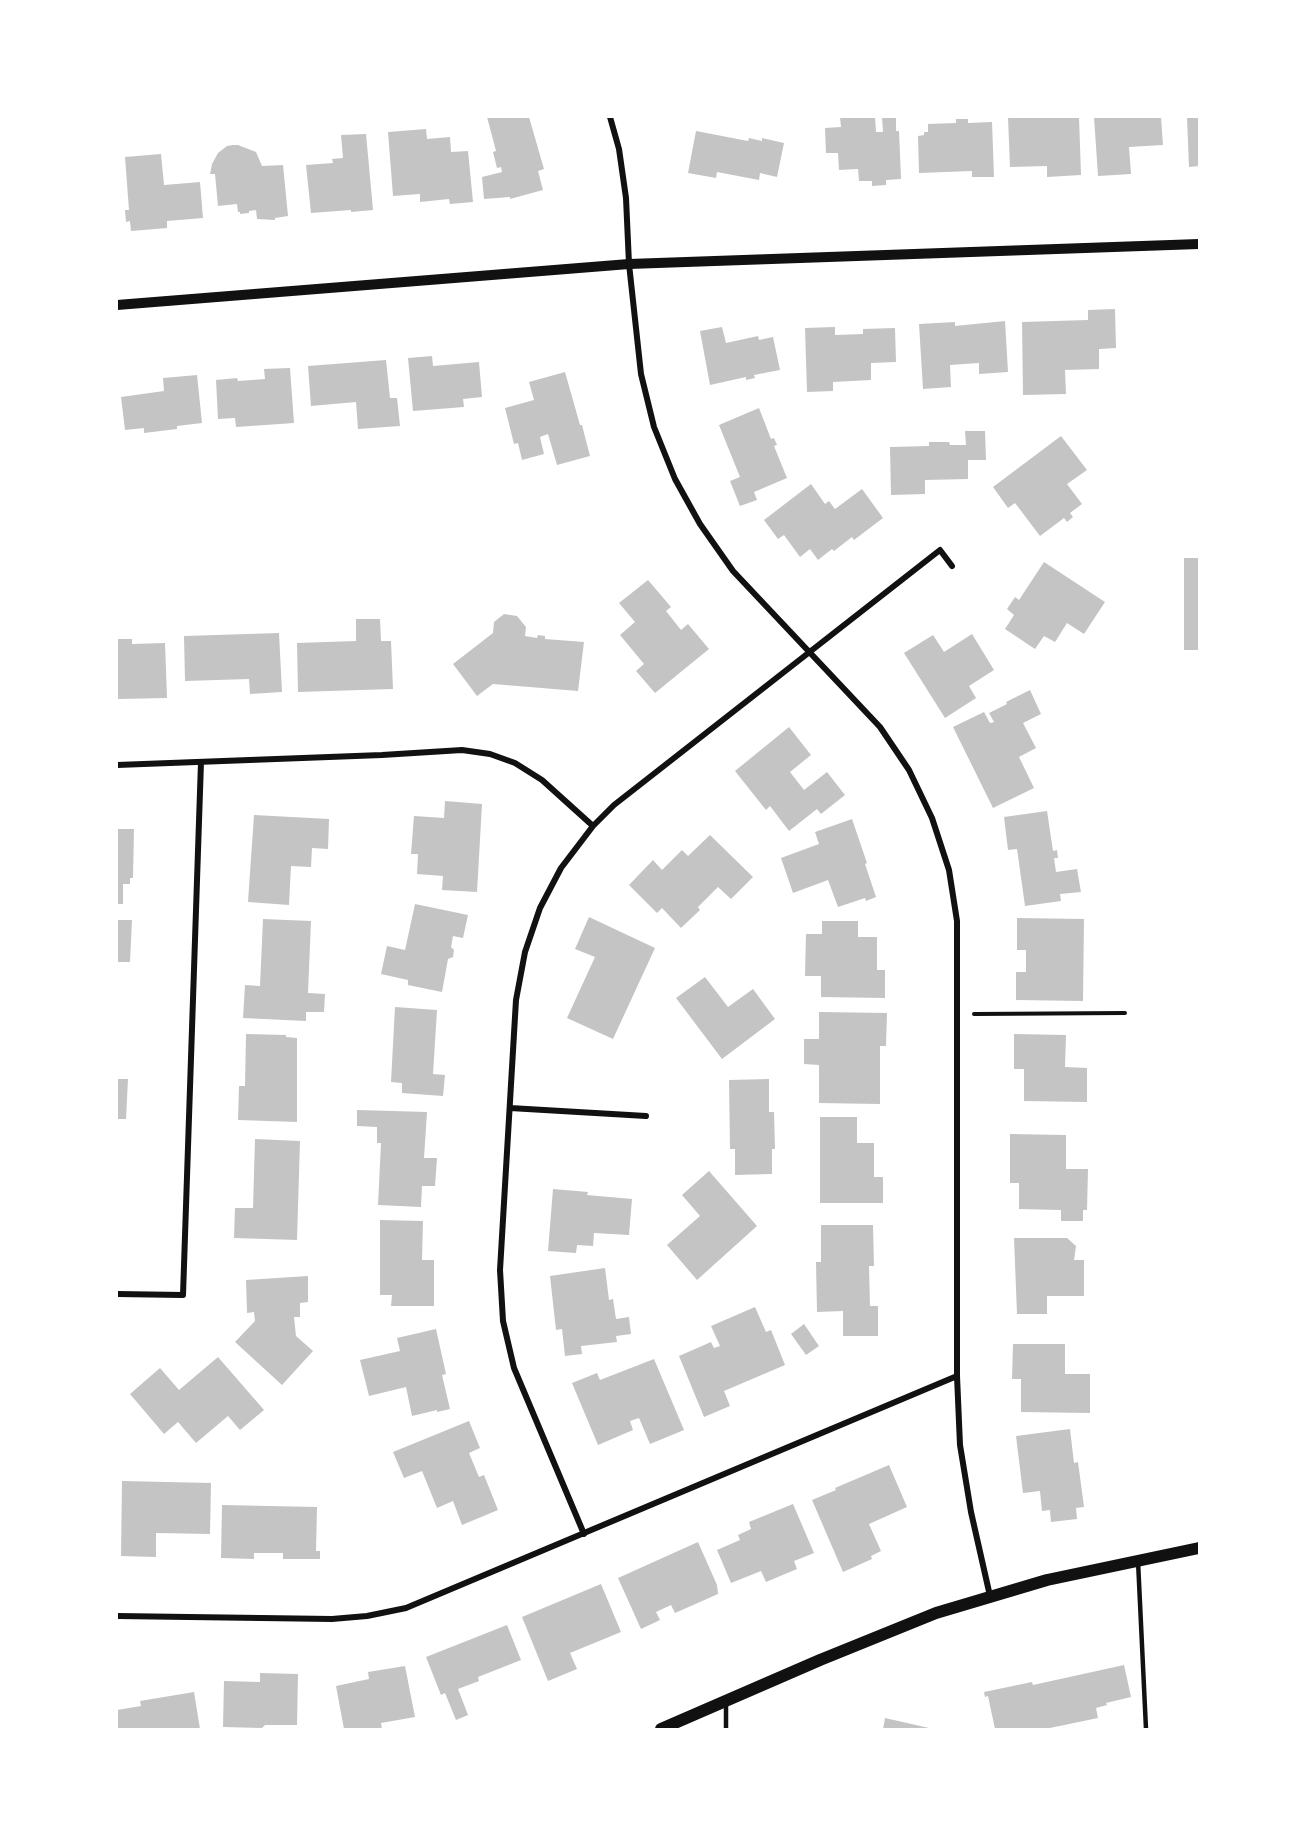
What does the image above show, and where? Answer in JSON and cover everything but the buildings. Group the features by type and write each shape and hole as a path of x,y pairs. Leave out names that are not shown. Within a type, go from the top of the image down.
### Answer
{"main road":[{"path":"661,1729 936,1613 1047,1580 1199,1548"}],"street":[{"path":"610,117 619,149 626,198 634,330 641,374 654,427 675,479 699,524 734,571 880,727 909,770 933,818 949,870 957,921 957,1376 960,1445 971,1512 990,1596"},
{"path":"117,305 629,264 1199,244"},
{"path":"584,1534 514,1368 503,1321 500,1270 516,1000 525,952 540,908 561,868 593,826 614,805 940,550 952,566"},
{"path":"117,765 462,750 490,754 515,763 542,780 593,826"},
{"path":"117,1294 183,1295 201,762"},
{"path":"510,1107 645,1116"},
{"path":"117,1616 332,1619 367,1616 406,1608 957,1376"}],"lane":[{"path":"1138,1560 1146,1729"},
{"path":"726,1701 726,1729"}],"path":[{"path":"958,1012 1125,1013"}]}
